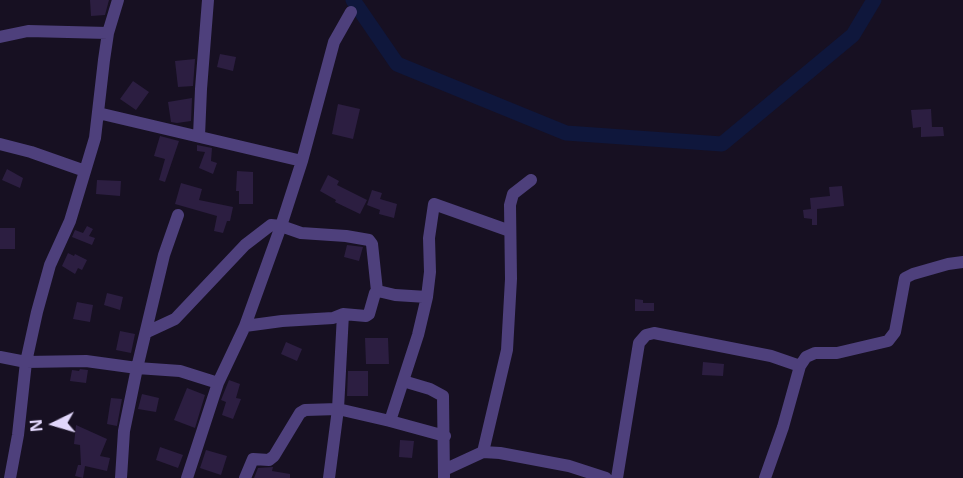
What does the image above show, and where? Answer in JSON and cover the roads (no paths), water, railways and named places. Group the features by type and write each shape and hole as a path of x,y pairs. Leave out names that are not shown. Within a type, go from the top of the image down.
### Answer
{"street":[{"path":"10,478 18,435 26,362 37,312 50,265 70,221 95,138 108,33 117,0"},
{"path":"200,136 202,67 208,0"},
{"path":"187,478 218,383 245,326 281,226 302,161 334,42 351,12"},
{"path":"0,37 28,31 108,33"},
{"path":"98,113 302,161"},
{"path":"0,144 85,171"},
{"path":"483,452 507,350 513,194 531,180"},
{"path":"390,421 427,297 430,272 429,238 434,204 510,231"},
{"path":"121,478 123,439 137,368 164,255 178,214"},
{"path":"147,332 176,319 245,245 267,227 276,225 301,233 370,240 377,291 368,315 344,314 333,318 245,326"},
{"path":"765,478 783,427 800,366 806,357 815,353 837,353 888,341 895,332 905,278 948,264 963,262"},
{"path":"377,291 395,295 427,297"},
{"path":"329,478 338,409 344,314"},
{"path":"617,478 639,342 646,335 654,333 751,352 780,358 800,366"},
{"path":"0,357 26,362 86,361 137,368 180,370 218,383"},
{"path":"403,381 438,392 443,396 444,474 483,452 523,456 582,474 606,478"},
{"path":"245,478 253,459 269,460 274,456 301,411 321,408 338,409 444,436"}],"waterway":[{"path":"353,0 397,64 566,133 722,144 853,35 874,0"}]}
